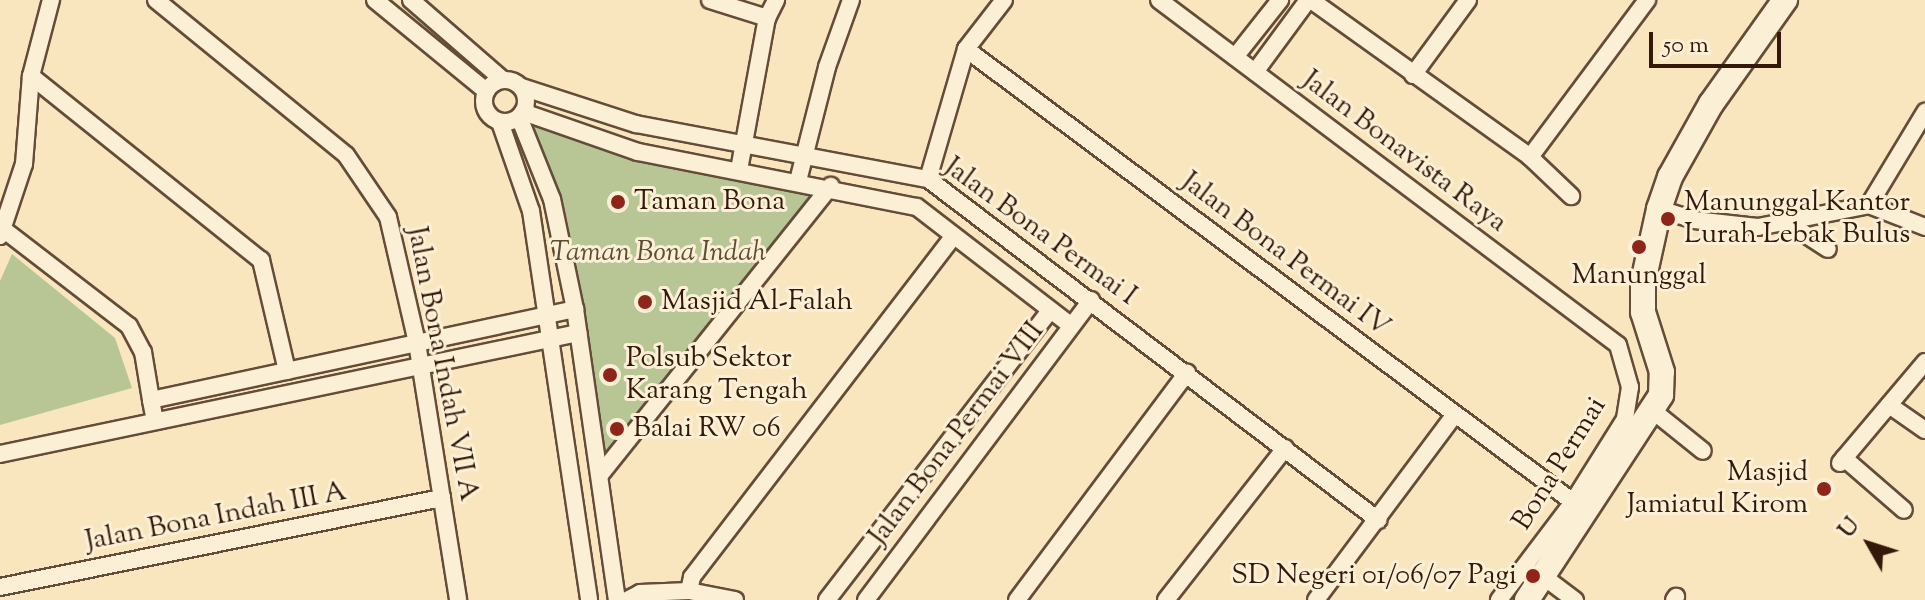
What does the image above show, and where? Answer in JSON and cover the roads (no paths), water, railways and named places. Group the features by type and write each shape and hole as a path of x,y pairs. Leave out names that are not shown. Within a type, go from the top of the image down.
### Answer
{"street":[{"path":"51,0 31,76 24,164 2,232 129,326 143,352 155,421"},
{"name":"Jalan Bona Indah VII A","path":"156,0 346,155 372,187 388,217 417,343 458,600"},
{"path":"375,0 486,91 487,113 500,122 531,211 553,338 589,600"},
{"path":"411,0 503,80 522,87 526,99 521,115 552,199 575,309 617,600"},
{"path":"710,0 767,18"},
{"path":"739,170 767,18 776,0"},
{"path":"798,181 851,0"},
{"path":"928,179 966,49 1004,0"},
{"name":"Jalan Bonavista Raya","path":"1159,0 1618,345"},
{"path":"1235,57 1280,0"},
{"path":"1255,72 1309,0 1530,157 1571,196"},
{"path":"1413,75 1468,0"},
{"path":"1530,157 1647,0"},
{"path":"1527,600 1661,395 1662,372 1643,312 1643,282 1659,209 1670,177 1711,104 1785,0"},
{"name":"Jalan Bona Permai IV","path":"966,49 1573,502"},
{"path":"31,76 261,260 287,371"},
{"path":"486,91 503,80"},
{"name":"Jalan Bona Permai I","path":"522,87 636,124 928,179 1378,520"},
{"path":"1869,205 1925,112"},
{"path":"500,122 521,115"},
{"name":"Jalan Bona Permai I","path":"521,115 638,152 831,186 917,207 1070,325"},
{"path":"600,475 831,186"},
{"path":"1659,209 1732,227 1785,221 1869,205 1925,227"},
{"path":"1785,221 1828,249"},
{"path":"689,591 692,577 954,236"},
{"name":"Jalan Bona Permai VIII","path":"866,600 1091,300"},
{"path":"151,400 575,309"},
{"name":"Jalan Bona Permai VIII","path":"827,600 1050,310"},
{"path":"0,454 578,333"},
{"name":"Bona Permai","path":"1499,600 1573,502 1625,419 1630,387 1618,345"},
{"path":"1904,510 1842,460 1925,362"},
{"path":"1017,600 1187,373"},
{"path":"1889,405 1925,430"},
{"path":"1652,410 1703,451"},
{"path":"1316,600 1455,414"},
{"path":"1166,600 1285,448"},
{"name":"Jalan Bona Indah III A","path":"0,587 442,498"},
{"path":"1544,577 1575,600"},
{"path":"627,600 640,593 689,591 735,600"}],"place":[{"name":"Taman Bona","path":"618,202"},
{"name":"Manunggal Kantor Lurah Lebak Bulus","path":"1668,219"},
{"name":"Manunggal","path":"1639,247"},
{"name":"Masjid Al-Falah","path":"645,302"},
{"name":"Polsub Sektor Karang Tengah","path":"610,375"},
{"name":"Balai RW 06","path":"617,429"},
{"name":"Masjid Jamiatul Kirom","path":"1824,489"},
{"name":"SD Negeri 01/06/07 Pagi","path":"1533,576"}],"park label":[{"name":"Taman Bona Indah","path":"658,253"}]}
